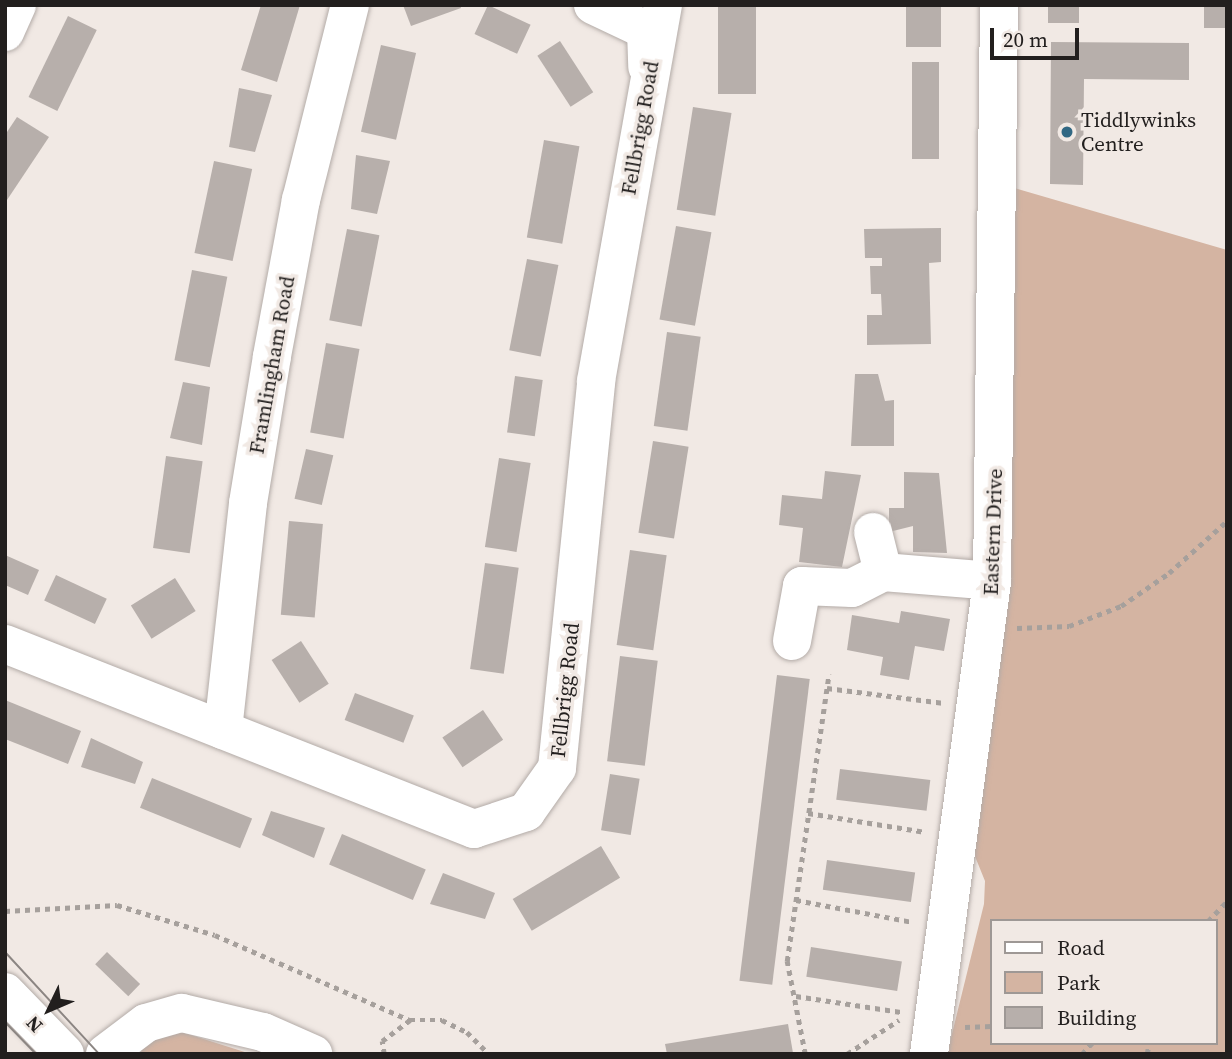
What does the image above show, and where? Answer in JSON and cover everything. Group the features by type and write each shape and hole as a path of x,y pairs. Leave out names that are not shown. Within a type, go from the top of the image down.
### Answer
{"street":[{"path":"5,33 17,5"},
{"name":"Framlingham Road","path":"223,730 248,503 272,356 301,200 350,5"},
{"path":"593,5 646,30 648,83"},
{"name":"Fellbrigg Road","path":"5,644 474,829 512,820 550,784 596,381 663,5"},
{"name":"Eastern Drive","path":"929,1054 949,929 992,582 999,5"},
{"path":"873,532 884,572"},
{"path":"792,640 802,586 852,588 884,572 992,582"},
{"path":"5,992 65,1054"},
{"path":"105,1054 146,1023 182,1013 263,1032 313,1054"}],"path":[{"path":"988,628 1092,620 1169,573 1227,521"},
{"path":"805,1054 787,961 829,674"},
{"path":"827,688 952,704"},
{"path":"808,813 961,838"},
{"path":"796,900 949,929"},
{"path":"1210,919 1227,901"},
{"path":"5,911 117,905 215,935 410,1020 442,1020 467,1032 489,1054"},
{"path":"795,996 908,1013 847,1054"},
{"path":"384,1054 382,1041 410,1020"},
{"path":"953,1024 990,1026"}],"green space":[{"path":"1011,187 1227,250 1227,1054 947,1054 984,904 985,881 974,854"},
{"path":"169,1028 251,1054 143,1054 137,1046"}],"building":[{"path":"261,5 300,5 277,82 241,70"},
{"path":"403,5 460,5 461,8 411,26"},
{"path":"488,5 531,25 517,54 474,34"},
{"path":"718,5 756,5 756,94 718,94"},
{"path":"906,5 941,5 941,47 906,47"},
{"path":"1048,5 1079,5 1079,23 1048,23"},
{"path":"1204,5 1227,5 1227,28 1204,28"},
{"path":"68,16 97,30 57,111 29,97"},
{"path":"560,41 593,92 571,107 537,56"},
{"name":"Tiddlywinks Centre","path":"1051,42 1189,43 1189,80 1084,79 1083,185 1050,184"},
{"path":"381,45 416,53 396,140 361,132"},
{"path":"912,62 939,62 939,159 912,159"},
{"path":"239,88 272,95 255,152 229,147"},
{"path":"693,107 732,113 715,216 677,210"},
{"path":"17,117 49,137 5,203 5,135"},
{"path":"544,140 579,146 562,244 527,237"},
{"path":"356,155 390,161 377,214 351,209"},
{"path":"214,161 252,169 233,261 194,253"},
{"path":"676,226 711,232 695,326 660,320"},
{"path":"941,228 941,262 929,263 931,344 867,345 867,315 882,315 881,294 871,294 870,266 882,266 882,258 865,258 864,229"},
{"path":"347,229 379,235 362,327 329,320"},
{"path":"527,259 558,265 541,356 509,350"},
{"path":"192,270 227,277 210,367 174,360"},
{"path":"667,332 701,337 687,431 654,426"},
{"path":"326,343 359,349 344,439 310,433"},
{"path":"855,374 878,374 885,401 894,400 894,446 851,446"},
{"path":"515,376 543,380 535,436 507,432"},
{"path":"183,382 210,387 202,445 170,438"},
{"path":"653,441 689,447 674,538 638,533"},
{"path":"306,449 333,455 322,505 295,499"},
{"path":"166,456 203,461 190,553 153,548"},
{"path":"499,458 531,463 517,552 485,547"},
{"path":"825,471 861,475 842,567 799,562 803,528 779,525 782,495 822,499"},
{"path":"904,472 939,473 947,553 913,552 913,526 889,532 889,508 904,508"},
{"path":"289,521 323,524 315,618 281,615"},
{"path":"630,550 667,555 653,650 617,645"},
{"path":"5,555 39,570 28,595 5,585"},
{"path":"485,563 519,568 504,674 470,669"},
{"path":"56,575 107,599 95,624 44,600"},
{"path":"175,578 196,611 152,639 131,606"},
{"path":"901,611 950,619 944,651 915,646 909,680 880,675 883,657 847,650 852,615 899,623"},
{"path":"301,641 329,684 299,703 272,660"},
{"path":"620,656 658,661 645,766 607,761"},
{"path":"777,675 810,679 772,985 739,981"},
{"path":"355,693 414,716 403,743 345,720"},
{"path":"5,700 81,731 68,764 5,739"},
{"path":"483,710 503,740 463,767 442,737"},
{"path":"91,738 143,762 135,784 81,767"},
{"path":"840,769 930,780 927,811 836,800"},
{"path":"610,774 640,779 631,835 601,830"},
{"path":"152,778 252,818 240,848 140,808"},
{"path":"271,811 325,828 314,858 262,835"},
{"path":"342,834 426,870 413,900 329,864"},
{"path":"601,846 620,878 532,931 513,899"},
{"path":"827,860 915,872 911,902 823,890"},
{"path":"443,873 495,893 485,919 430,904"},
{"path":"811,947 902,961 897,991 806,977"},
{"path":"107,952 140,984 128,996 95,964"},
{"path":"788,1024 793,1053 667,1054 665,1044"}],"tram line":[{"path":"5,952 99,1054"},
{"path":"5,1022 36,1054"}],"place":[{"name":"Tiddlywinks Centre","path":"1067,132"}]}
